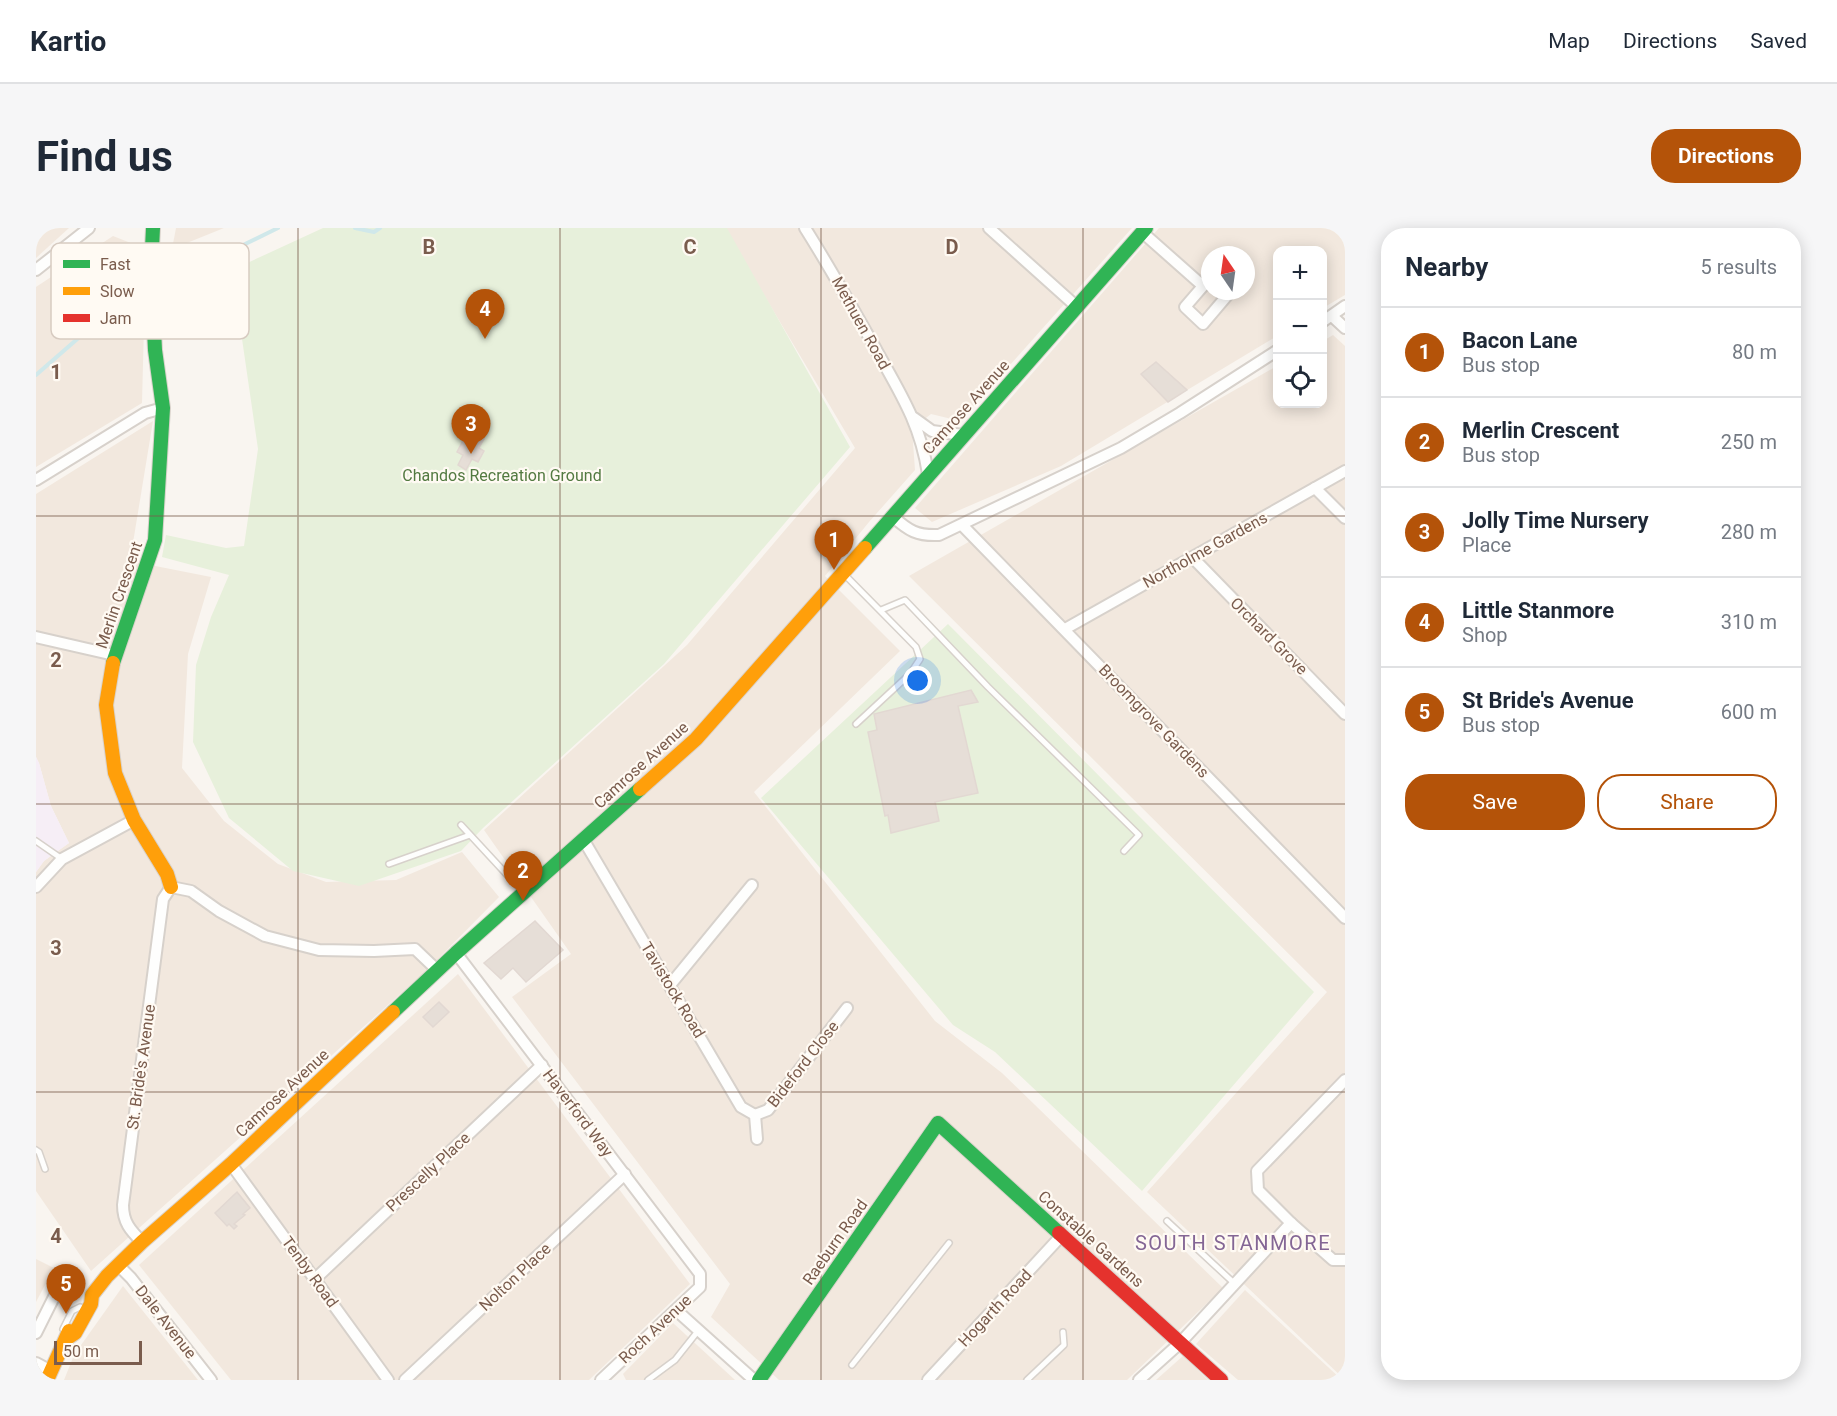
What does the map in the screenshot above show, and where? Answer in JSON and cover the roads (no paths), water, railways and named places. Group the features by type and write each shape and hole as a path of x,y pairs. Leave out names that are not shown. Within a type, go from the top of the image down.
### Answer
{"street":[{"path":"69,243 88,228"},
{"name":"Merlin Crescent","path":"152,243 153,228"},
{"name":"Methuen Road","path":"805,228 830,267 914,418 924,449 928,474"},
{"path":"990,228 1077,307"},
{"path":"1144,230 1201,278"},
{"name":"Camrose Avenue","path":"49,1375 66,1339 75,1333 92,1295 118,1265 231,1164 456,952 696,739 1144,230"},
{"path":"36,270 51,258"},
{"path":"1201,288 1185,307 1203,324 1223,300"},
{"path":"1345,306 1327,319 1345,328"},
{"name":"Merlin Crescent","path":"154,339 163,408 155,540 114,655 106,705 116,773 134,820 167,874 171,887"},
{"path":"892,516 906,529 923,536 939,535 1121,448 1273,353"},
{"path":"36,480 144,413 163,408"},
{"path":"914,418 932,430 963,435"},
{"name":"Northolme Gardens","path":"1065,629 1345,471"},
{"path":"1315,488 1345,518"},
{"name":"Broomgrove Gardens","path":"962,525 1345,918"},
{"name":"Orchard Grove","path":"1193,558 1345,714"},
{"path":"36,637 114,655"},
{"path":"36,887 62,859 134,820"},
{"name":"Tavistock Road","path":"583,839 741,1107 755,1115"},
{"path":"670,985 752,885"},
{"path":"171,887 191,891 219,911 265,936 319,950 415,949 437,970"},
{"name":"St. Bride's Avenue","path":"142,1242 126,1225 123,1204 163,899 171,887"},
{"name":"Haverford Way","path":"456,952 700,1274"},
{"name":"Bideford Close","path":"755,1115 768,1110 847,1008"},
{"name":"Prescelly Place","path":"315,1279 542,1065"},
{"path":"1345,1080 1257,1171 1258,1190 1333,1260 1345,1260"},
{"path":"755,1115 757,1139"},
{"name":"Constable Gardens","path":"938,1123 1221,1380"},
{"name":"Raeburn Road","path":"759,1380 938,1123"},
{"name":"Tenby Road","path":"231,1164 388,1380"},
{"name":"Nolton Place","path":"405,1380 625,1174"},
{"path":"1139,1380 1180,1343 1291,1223"},
{"name":"Hogarth Road","path":"928,1380 1062,1235"},
{"name":"Dale Avenue","path":"118,1265 131,1278 212,1380"},
{"name":"Roch Avenue","path":"601,1380 700,1287 700,1274"},
{"path":"36,1333 65,1275"},
{"path":"676,1310 754,1380"},
{"path":"36,1363 49,1375"}],"lane":[{"path":"843,573 916,646 920,659 910,674 856,724"},
{"path":"881,610 905,600 980,679 1139,835 1124,851"},
{"path":"461,825 524,892"},
{"path":"389,864 470,835"},
{"path":"36,841 62,859"},
{"path":"36,1150 39,1152 45,1169"},
{"path":"1167,1221 1235,1284"},
{"path":"852,1365 949,1243"},
{"path":"648,1380 675,1360 698,1330"},
{"path":"1027,1380 1064,1345 1063,1332"}],"waterway":[{"path":"247,243 278,228"},
{"path":"355,228 374,232 380,228"},
{"path":"36,375 77,339"}],"place":[{"name":"Little Stanmore","path":"485,339"},
{"name":"Jolly Time Nursery","path":"471,454"},
{"name":"Bacon Lane","path":"834,570"},
{"name":"Merlin Crescent","path":"523,901"},
{"name":"St Bride's Avenue","path":"66,1314"}],"district":[{"name":"SOUTH STANMORE","path":"1233,1243"}],"park label":[{"name":"Chandos Recreation Ground","path":"502,475"}]}
